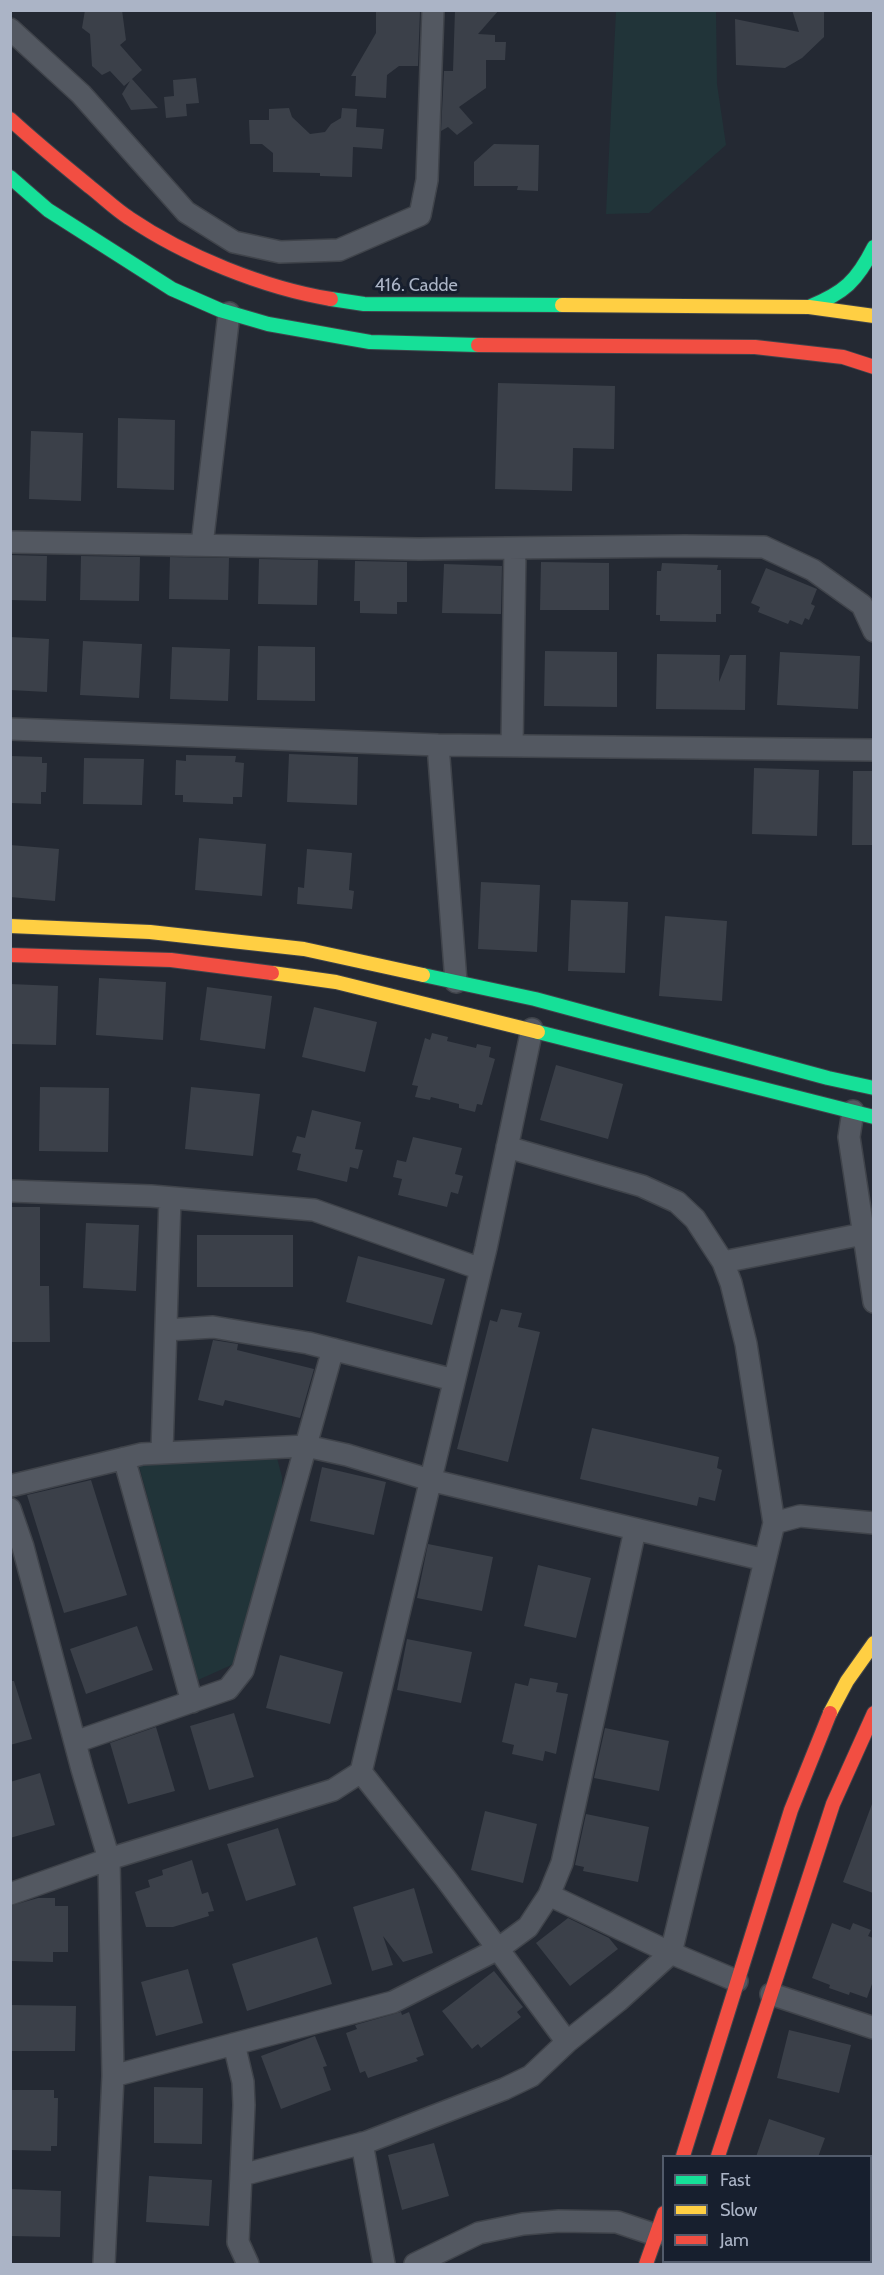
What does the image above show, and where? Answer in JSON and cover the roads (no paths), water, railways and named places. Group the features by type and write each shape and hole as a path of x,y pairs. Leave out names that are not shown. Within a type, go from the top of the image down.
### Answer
{"main road":[{"name":"416. Cadde","path":"10,119 128,218 207,261 301,294 364,304 809,307 873,316"},
{"path":"10,177 48,210 172,289 229,313 268,324 370,342 564,347 755,347 843,357 873,367"},
{"path":"809,307 840,293 854,280 873,247"},
{"path":"10,926 150,932 293,947 535,999 873,1088"},
{"path":"10,955 171,960 336,982 532,1029 873,1118"},
{"path":"684,2155 790,1810 846,1679 873,1643"},
{"path":"719,2155 833,1804 873,1713"},
{"path":"646,2265 662,2216"}],"street":[{"path":"10,29 81,94 186,212 234,242 280,252 339,250 420,214 427,180 433,10"},
{"path":"202,545 229,313"},
{"path":"10,542 419,549 764,547 813,570 868,601 873,632"},
{"path":"512,746 515,548"},
{"path":"10,729 438,745 873,750"},
{"path":"438,745 456,982"},
{"path":"10,1894 109,1859 333,1790 361,1772 481,1269 532,1029"},
{"path":"852,1111 849,1137 867,1243 873,1302"},
{"path":"242,2175 362,2143 531,2076 671,1953 774,1522 746,1344 731,1283 723,1262 695,1219 677,1202 642,1186 507,1147"},
{"path":"10,1191 170,1198 314,1210 481,1269"},
{"path":"162,1452 170,1198"},
{"path":"723,1262 867,1243"},
{"path":"165,1330 213,1327 333,1349 454,1380"},
{"path":"75,1742 228,1689 243,1670 333,1349"},
{"path":"10,1486 142,1454 306,1446 347,1455 430,1480 765,1560"},
{"path":"124,1458 192,1702"},
{"path":"10,1509 23,1547 109,1859 113,2076 104,2265"},
{"path":"774,1522 800,1516 873,1523"},
{"path":"113,2076 393,2002 498,1948 528,1927 549,1895 562,1863 635,1530"},
{"path":"361,1772 446,1879 567,2042"},
{"path":"549,1895 671,1953 737,1981"},
{"path":"771,1994 873,2028"},
{"path":"234,2044 243,2082 242,2175 238,2242 248,2265"},
{"path":"362,2143 384,2265"},
{"path":"415,2265 479,2233 523,2224 559,2221 617,2222 656,2235"}]}
